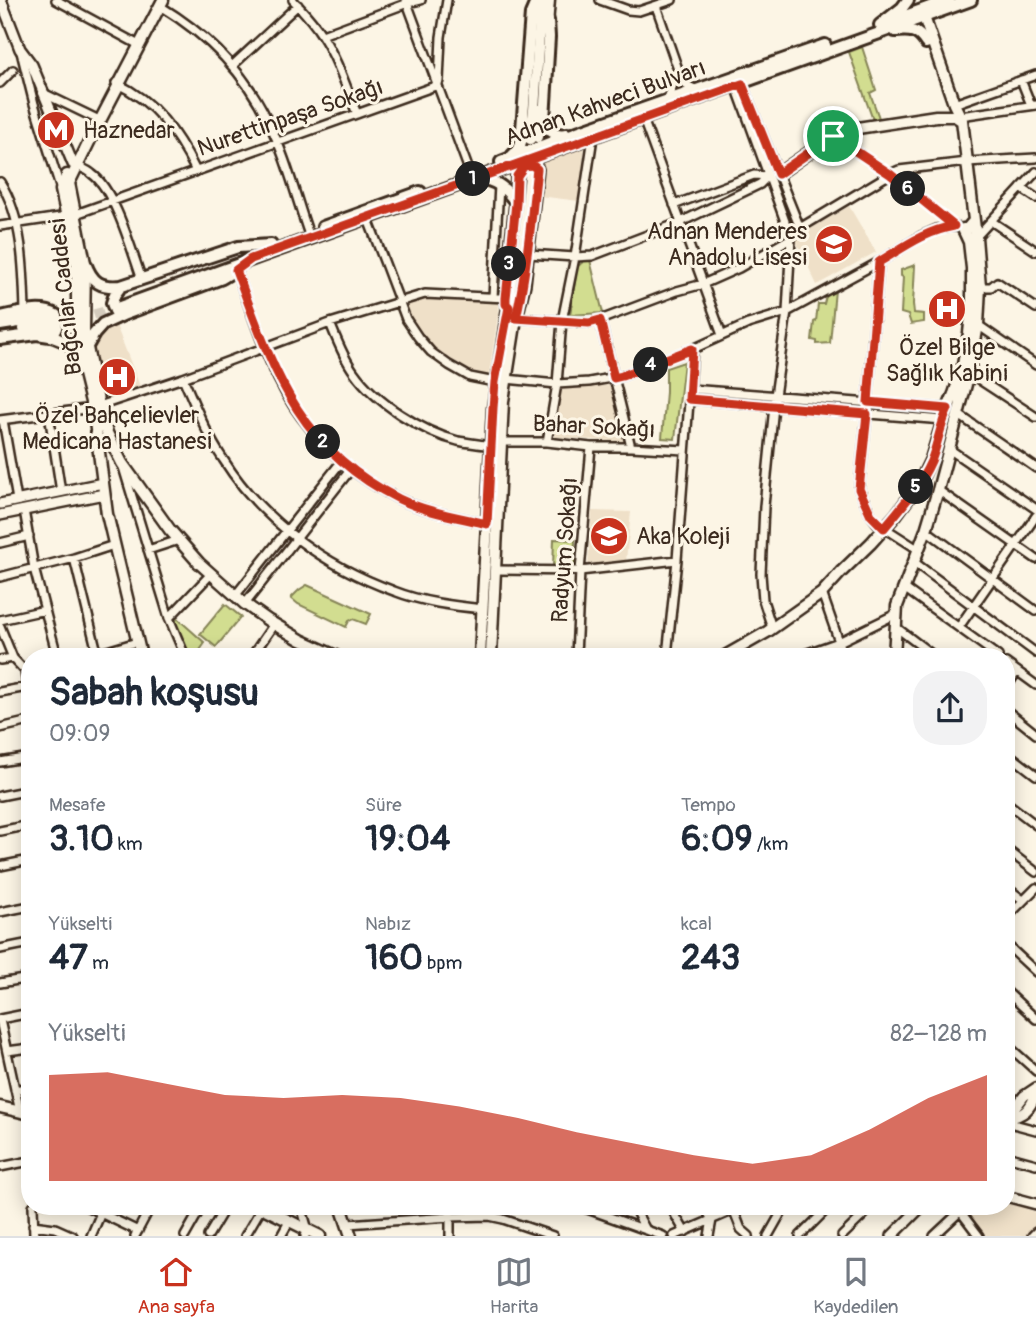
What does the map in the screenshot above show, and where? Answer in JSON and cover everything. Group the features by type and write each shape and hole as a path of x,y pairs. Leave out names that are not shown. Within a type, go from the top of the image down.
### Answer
{"main road":[{"path":"508,159 529,140 531,15 538,0"},
{"path":"548,20 529,140 524,145 537,142 542,134 549,49 549,0"},
{"path":"881,29 909,0 918,10 961,119 980,287 969,373 926,530 896,614 895,648"},
{"path":"918,10 932,1 939,0"},
{"name":"Adnan Kahveci Bulvarı","path":"121,307 271,245 739,85 881,29 918,10 949,0"},
{"name":"Adnan Kahveci Bulvarı","path":"918,10 971,0"},
{"path":"61,190 160,2"},
{"path":"918,10 926,43 947,101 945,109 936,116"},
{"path":"881,29 914,32 922,36 926,43"},
{"name":"Adnan Kahveci Bulvarı","path":"121,307 368,219 580,131 881,29"},
{"path":"773,175 833,136 851,129 936,116 955,116 961,119"},
{"path":"544,120 549,131 559,135 580,131"},
{"path":"516,318 530,173 545,153"},
{"name":"Bağcılar Caddesi","path":"75,165 69,183 76,264 79,359 96,407 122,463"},
{"path":"491,648 503,401 501,381 507,303 516,203 517,176 520,170 532,165 507,303"},
{"path":"481,648 490,446 501,381 524,284 528,254 530,173"},
{"path":"468,178 485,179 499,185 506,189 516,203"},
{"name":"Bağcılar Caddesi","path":"61,190 85,263 84,333 96,407 103,483 114,545 139,648"},
{"path":"738,648 822,593 884,528 919,484 931,459 962,370 974,324 968,242 959,228 971,226 973,222"},
{"path":"85,263 93,280 111,287 142,280 238,247 271,245"},
{"path":"121,286 112,303 115,311 222,278 251,259"},
{"path":"86,348 94,334 121,307"},
{"path":"0,317 40,310 56,315 57,327 0,325"},
{"path":"50,326 63,341 72,346 79,359"},
{"path":"0,332 50,326"},
{"path":"0,339 37,334 50,326"},
{"path":"948,409 959,415"},
{"path":"103,483 107,464 122,463 199,563 245,604 309,648"},
{"path":"919,484 924,490 938,490"},
{"path":"0,1107 21,1112"},
{"path":"279,1215 306,1233 320,1236"},
{"path":"344,1215 349,1232"}],"street":[{"path":"1,0 20,49 61,190"},
{"path":"56,0 137,44"},
{"path":"322,35 407,1 421,0"},
{"path":"438,85 440,37 447,0"},
{"path":"600,0 628,10 639,10 672,0"},
{"path":"407,1 468,178"},
{"path":"160,2 204,37 232,66 258,102 277,142 308,232"},
{"path":"232,66 295,3 322,35 357,114"},
{"path":"656,6 686,85 699,90"},
{"path":"20,49 32,65 75,165 93,174 113,201 142,280"},
{"path":"0,83 13,70"},
{"path":"667,101 679,70"},
{"path":"954,104 1036,75"},
{"path":"961,119 1034,106 1021,80"},
{"path":"117,84 151,106 167,123 182,142 197,171"},
{"name":"Nurettinpaşa Sokağı","path":"0,226 71,215 438,85"},
{"path":"739,85 773,175 791,237 787,312 774,406 761,574 763,600 772,628"},
{"path":"43,93 98,120"},
{"path":"643,119 722,335"},
{"path":"833,136 890,174 959,228"},
{"path":"547,442 557,384 562,321 575,257 593,137"},
{"path":"516,318 589,323 703,284 740,268 791,237 800,228 899,170 1036,158"},
{"path":"976,237 1036,172"},
{"path":"674,205 754,175 773,175"},
{"path":"528,254 592,256 681,222 760,184 773,175"},
{"path":"773,175 800,228"},
{"path":"0,183 8,194 24,262 25,313"},
{"path":"493,297 499,185"},
{"path":"1021,188 1036,198"},
{"path":"368,219 406,319 431,352 470,377 557,384 622,376 692,349 748,324 787,312 921,236 937,229 959,228"},
{"path":"991,221 1036,251"},
{"path":"879,262 859,489 871,515 884,528 919,550"},
{"path":"236,270 282,385 300,416 341,462 400,499 487,524"},
{"path":"980,287 991,288 997,282 1036,308"},
{"path":"17,500 1,420 96,407 330,323 425,294 493,297 507,303"},
{"path":"600,320 631,447"},
{"path":"330,323 340,349 354,373 373,394 435,433 458,441 490,446"},
{"path":"974,324 1036,365"},
{"path":"668,648 692,349"},
{"path":"969,373 1036,417"},
{"path":"183,378 197,412 222,459 261,508 287,531 325,558 393,591 432,601 483,609"},
{"path":"690,389 948,409"},
{"path":"689,399 943,420"},
{"path":"49,414 61,492"},
{"path":"959,415 1036,468"},
{"name":"Bahar Sokağı","path":"501,442 685,450"},
{"name":"Radyum Sokağı","path":"576,648 591,447"},
{"path":"949,449 1036,509"},
{"path":"235,596 341,462"},
{"name":"Bağcılar Caddesi","path":"122,463 169,618 182,648"},
{"path":"245,604 351,469"},
{"path":"0,504 103,483"},
{"path":"0,515 24,510 103,483"},
{"path":"938,490 1036,559"},
{"path":"24,510 34,568 55,648"},
{"path":"959,627 1036,516"},
{"path":"926,530 1036,611"},
{"path":"0,543 29,536"},
{"path":"148,550 179,540"},
{"path":"0,577 114,545"},
{"path":"74,558 94,648"},
{"path":"495,570 580,571 677,560"},
{"path":"914,562 1036,653"},
{"path":"169,618 211,574"},
{"path":"904,587 987,648"},
{"path":"822,593 841,648"},
{"path":"0,620 45,610"},
{"path":"822,648 896,614"},
{"path":"258,648 274,624"},
{"path":"0,626 13,658 21,665"},
{"path":"897,628 923,648"},
{"path":"0,660 13,658"},
{"path":"1015,674 1017,671 1036,685"},
{"path":"0,692 21,688"},
{"path":"1015,717 1036,734"},
{"path":"0,728 21,724"},
{"path":"0,762 21,758"},
{"path":"1015,759 1036,775"},
{"path":"0,796 21,792"},
{"path":"1015,809 1036,825"},
{"path":"0,831 21,827"},
{"path":"1015,856 1036,872"},
{"path":"0,866 21,861"},
{"path":"1015,909 1036,888"},
{"path":"1015,894 1023,901"},
{"path":"0,912 21,908"},
{"path":"0,949 21,945"},
{"path":"1015,952 1036,972"},
{"path":"0,983 21,980"},
{"path":"1015,999 1036,1019"},
{"path":"21,1015 0,1020 15,1090 21,1104"},
{"path":"7,1051 21,1049"},
{"path":"1015,1052 1036,1071"},
{"path":"1015,1107 1036,1088"},
{"path":"15,1090 21,1089"},
{"path":"1015,1118 1027,1111 1036,1094"},
{"path":"1015,1123 1036,1130"},
{"path":"1015,1158 1036,1164"},
{"path":"0,1167 21,1163"},
{"path":"1015,1198 1036,1204"},
{"path":"33,1215 34,1236"},
{"path":"90,1236 100,1215"},
{"path":"103,1215 136,1234 146,1215"},
{"path":"185,1236 197,1215"},
{"path":"208,1236 221,1215"},
{"path":"244,1236 255,1215"},
{"path":"303,1215 306,1233"},
{"path":"604,1215 663,1236"},
{"path":"638,1215 646,1230"},
{"path":"673,1215 680,1234 720,1215"},
{"path":"709,1215 712,1220 709,1236"},
{"path":"737,1215 741,1229 750,1236"},
{"path":"768,1236 780,1215"},
{"path":"800,1236 821,1215"},
{"path":"842,1236 864,1215"},
{"path":"892,1236 913,1215"},
{"path":"934,1236 956,1215"},
{"path":"967,1215 979,1236"},
{"path":"349,1232 450,1217 489,1216 553,1236"},
{"path":"450,1217 450,1236"},
{"path":"281,1236 290,1220"},
{"path":"33,1225 55,1228 73,1236"},
{"path":"1032,1236 1036,1232"}],"shaded area":[{"path":"585,145 579,201 539,196 542,161"},
{"name":"Adnan Menderes Anadolu Lisesi","path":"849,206 876,252 817,285 794,237"},
{"path":"427,297 500,302 489,376 471,372 432,347 425,339 412,320 406,304"},
{"path":"114,320 141,389 103,403 91,349"},
{"path":"612,385 625,442 555,437 560,389"},
{"name":"Aka Koleji","path":"592,511 631,512 624,563 588,564"},
{"path":"1015,1205 1036,1212 1036,1227 1027,1236 986,1236 969,1217 1015,1215"}],"green space":[{"path":"862,47 876,90 870,93 879,118 873,120 849,52"},
{"path":"585,260 590,260 603,313 570,315 577,267"},
{"path":"915,265 914,313 924,314 924,322 911,324 908,315 901,313 901,270"},
{"path":"835,290 830,343 817,344 817,341 812,340 818,304 824,304 827,292"},
{"path":"684,362 675,439 662,438 666,368"},
{"path":"554,539 575,540 574,568 553,567"},
{"path":"307,585 371,614 366,624 353,619 346,627 298,604 291,598"},
{"path":"225,604 241,617 216,647 200,634"},
{"path":"177,618 205,643 202,648 186,648 174,625"}],"tunnel":[{"path":"50,325 120,307"},
{"path":"50,317 84,310"}],"place":[{"name":"Haznedar","path":"56,130"},
{"name":"Adnan Menderes Anadolu Lisesi","path":"834,244"},
{"name":"Özel Bilge Sağlık Kabini","path":"947,309"},
{"name":"Özel Bahçelievler Medicana Hastanesi","path":"117,377"},
{"name":"Aka Koleji","path":"609,536"}],"route":[{"path":"742,84 778,174 833,136 890,174 954,226 921,236 879,262 868,402 948,409 931,459 919,484 884,528 871,515 859,489 867,414 689,399 692,349 614,378 600,320 589,323 516,318 524,284 537,169 532,165 524,166 517,176 506,298 509,307 495,382 487,524 400,499 341,462 300,416 282,385 236,270 251,259 742,84"}]}
